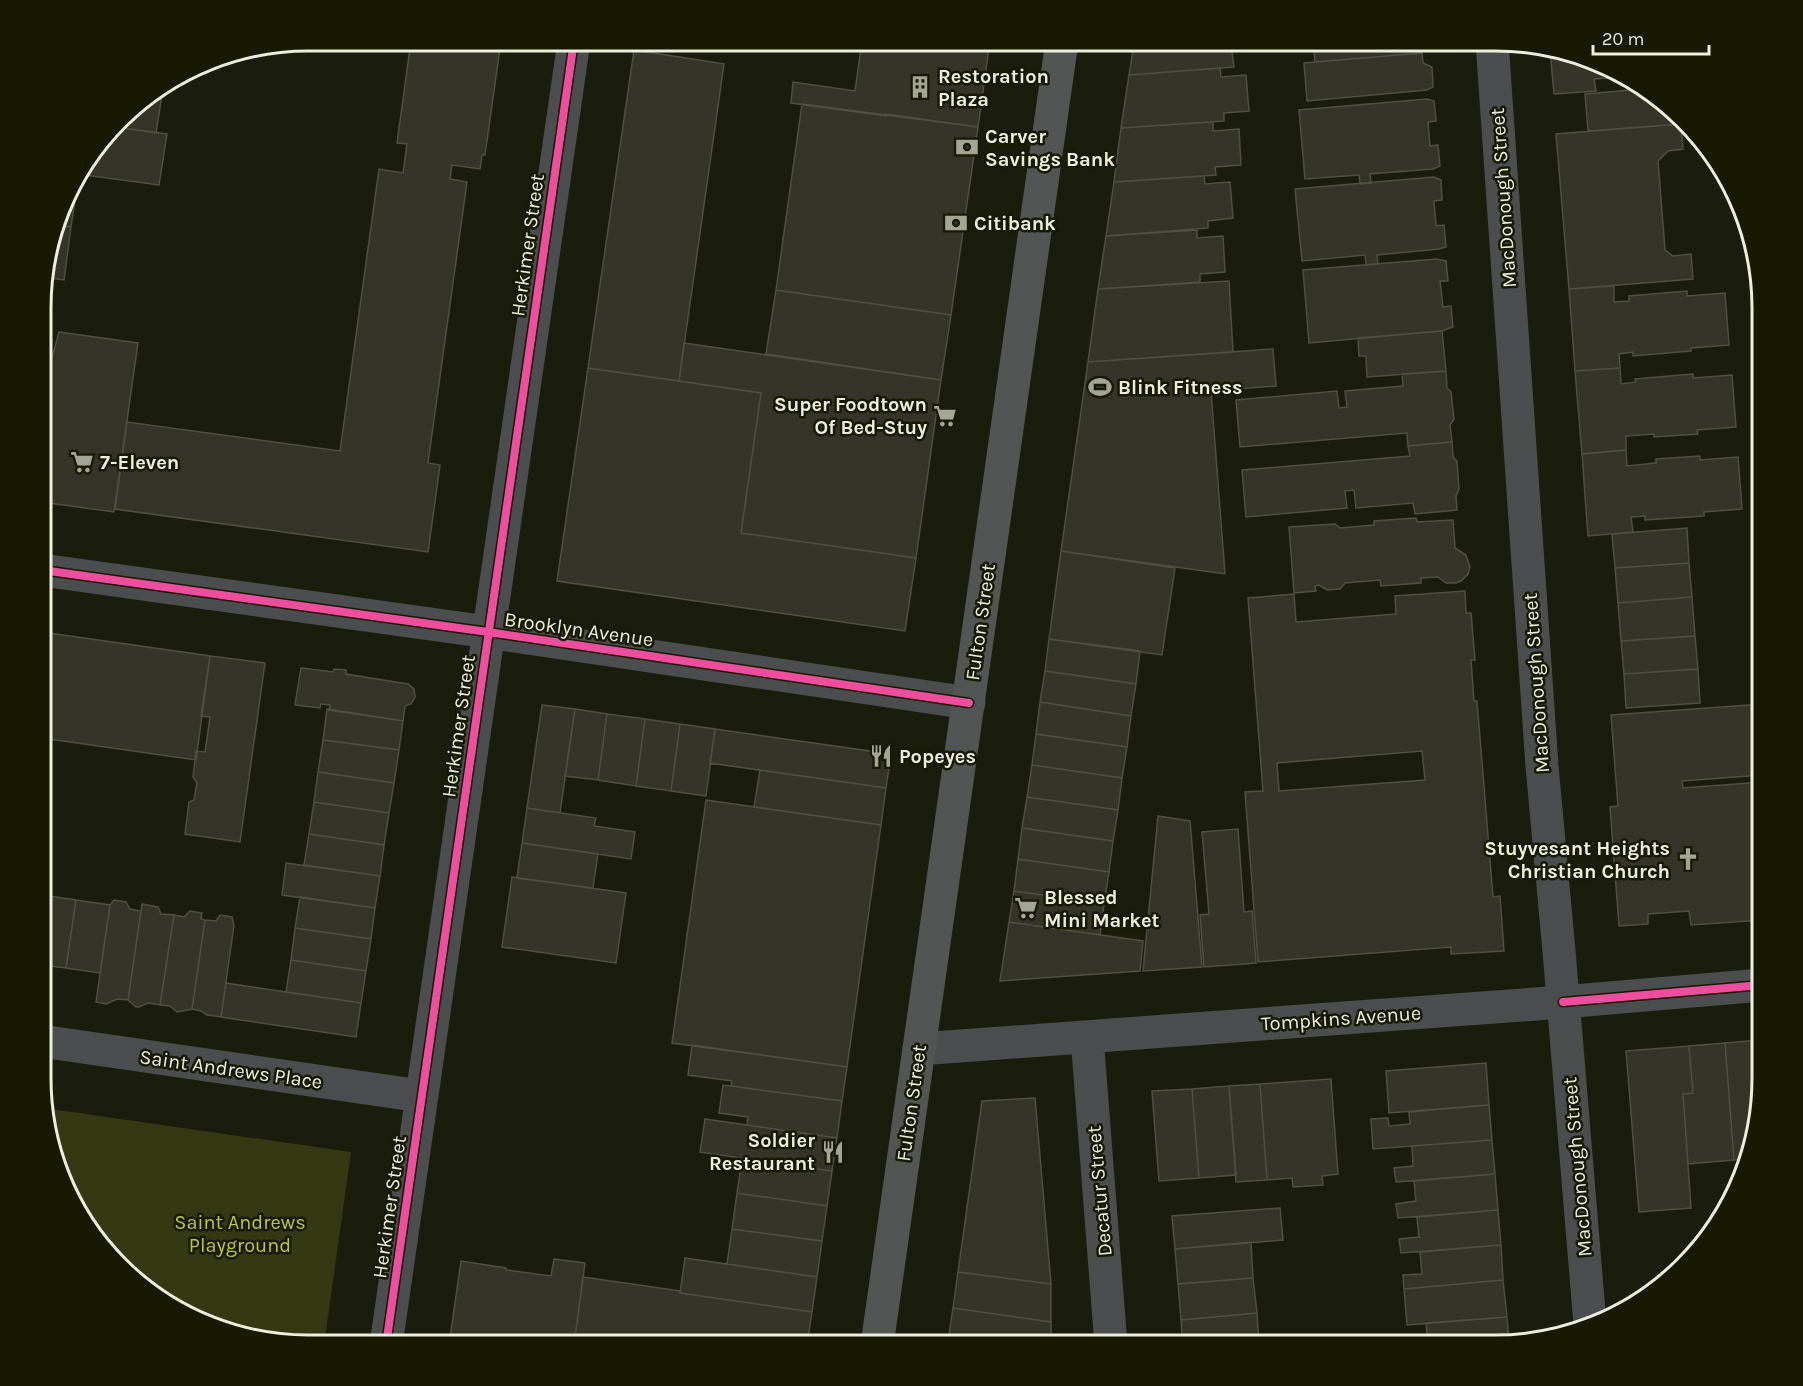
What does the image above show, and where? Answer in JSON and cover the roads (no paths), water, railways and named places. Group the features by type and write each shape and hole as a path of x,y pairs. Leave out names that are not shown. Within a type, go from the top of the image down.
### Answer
{"main road":[{"name":"Fulton Street","path":"878,1335 1061,51"}],"street":[{"name":"Herkimer Street","path":"387,1335 573,51"},
{"name":"MacDonough Street","path":"1493,51 1542,766 1589,1316"},
{"name":"Brooklyn Avenue","path":"51,571 488,632 969,703"},
{"name":"Tompkins Avenue","path":"919,1048 1563,1002 1752,986"},
{"name":"Decatur Street","path":"1087,1037 1110,1335"},
{"name":"Saint Andrews Place","path":"51,1042 422,1096"}],"place":[{"name":"Restoration Plaza","path":"920,87"},
{"name":"Carver Savings Bank","path":"967,147"},
{"name":"Citibank","path":"956,223"},
{"name":"Blink Fitness","path":"1100,387"},
{"name":"Super Foodtown Of Bed-Stuy","path":"945,416"},
{"name":"7-Eleven","path":"82,462"},
{"name":"Popeyes","path":"881,756"},
{"name":"Stuyvesant Heights Christian Church","path":"1688,859"},
{"name":"Blessed Mini Market","path":"1026,908"},
{"name":"Soldier Restaurant","path":"833,1152"}],"park label":[{"name":"Saint Andrews Playground","path":"240,1234"}]}
